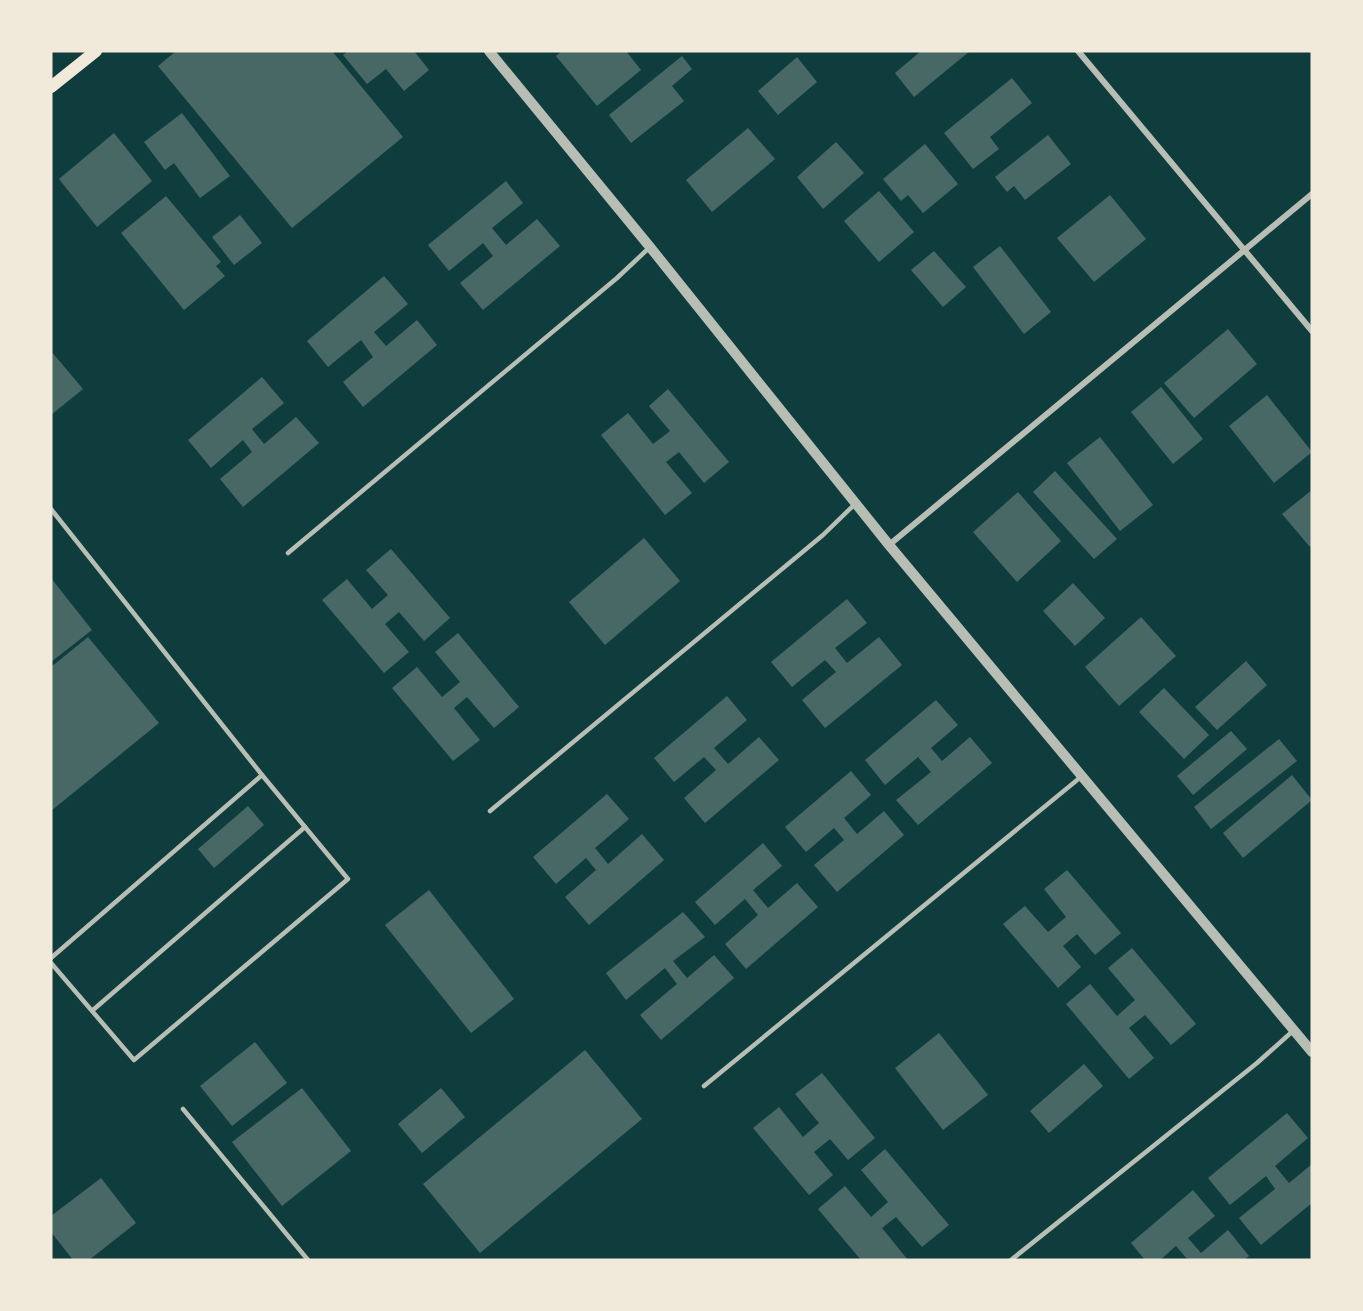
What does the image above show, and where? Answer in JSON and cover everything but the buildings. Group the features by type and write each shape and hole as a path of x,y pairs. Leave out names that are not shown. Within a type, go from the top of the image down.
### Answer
{"main road":[{"path":"51,87 96,51"}],"street":[{"path":"489,51 889,544 1312,1052"},
{"path":"1078,51 1312,331"},
{"path":"889,544 1312,194"}],"lane":[{"path":"288,553 617,278 650,247"},
{"path":"490,811 823,534 856,502"},
{"path":"51,508 262,775 348,879 135,1060 51,960 262,775"},
{"path":"704,1086 1082,776"},
{"path":"93,1010 305,827"},
{"path":"1011,1260 1257,1063 1294,1030"},
{"path":"183,1109 308,1260"}]}
